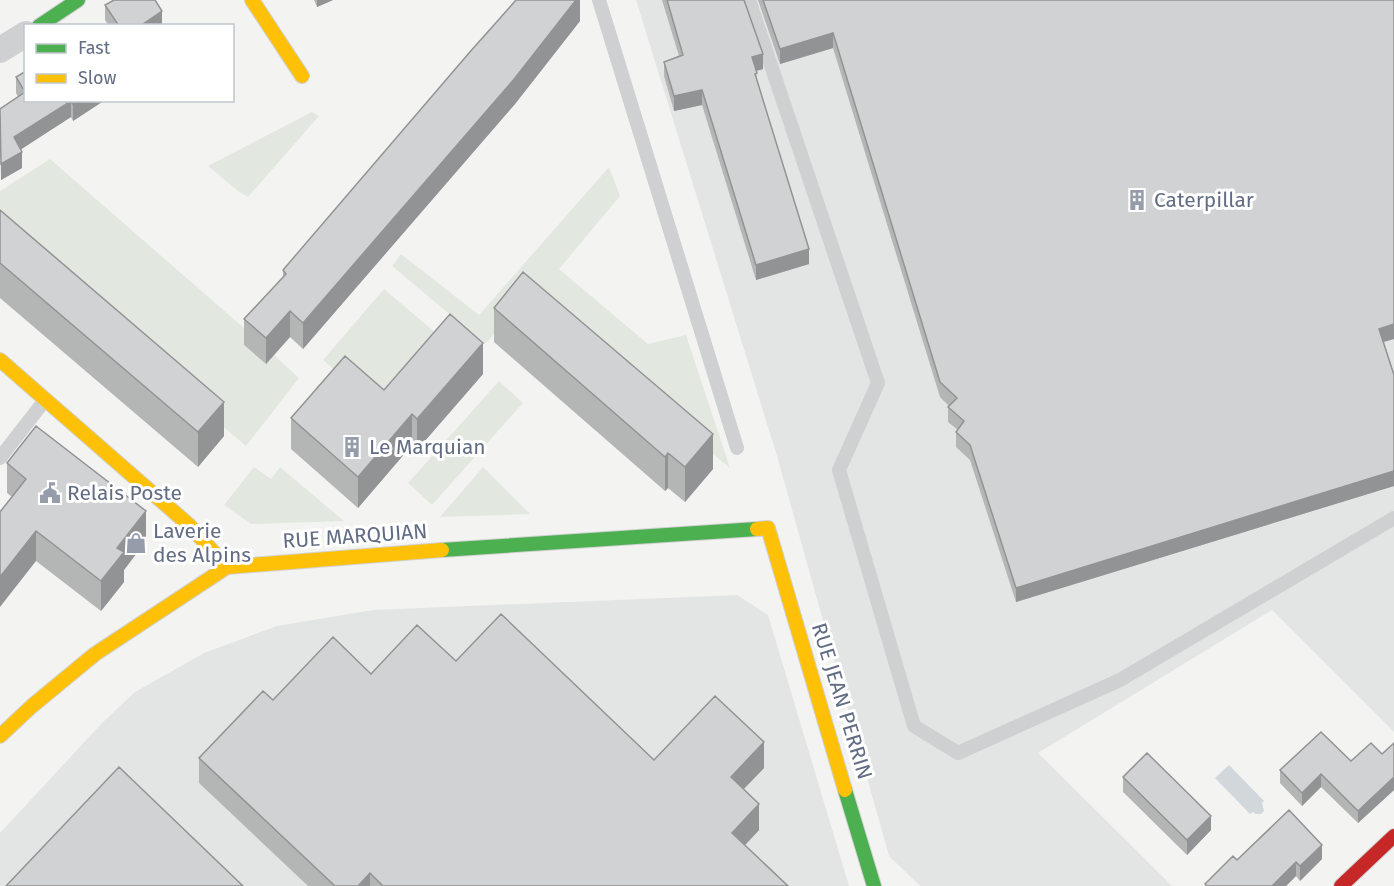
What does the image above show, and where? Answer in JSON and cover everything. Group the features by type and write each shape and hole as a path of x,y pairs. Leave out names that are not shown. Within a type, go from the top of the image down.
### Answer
{"street":[{"path":"42,24 78,0"},
{"path":"252,0 302,76"},
{"path":"0,50 24,35"},
{"path":"0,360 189,525 227,567"},
{"name":"RUE MARQUIAN","path":"0,736 32,706 95,654 227,567 326,558 768,528"},
{"name":"RUE JEAN PERRIN","path":"768,528 874,886"},
{"path":"1341,886 1394,836"}],"lane":[{"path":"599,0 737,448"},
{"path":"749,0 878,383 839,470 914,726 958,753 1120,680 1394,518"},
{"path":"0,458 45,400"}],"shaded area":[{"path":"636,0 1394,0 1394,732 1272,610 1038,753 1172,886 920,886 889,856 777,456"},
{"path":"312,112 319,116 248,197 208,166"},
{"path":"50,159 252,335 244,345 266,364 274,355 299,378 246,446 0,239 0,191"},
{"path":"609,167 620,196 559,269 648,344 686,335 730,468 525,300 485,344 392,266 401,254 479,315"},
{"path":"384,289 450,345 388,416 323,360"},
{"path":"499,381 523,403 432,505 408,483"},
{"path":"254,467 271,479 280,467 344,521 251,524 224,505"},
{"path":"483,467 530,514 440,517"},
{"path":"737,595 768,615 849,886 0,886 0,833 102,723 135,692 204,653 277,626 373,610"},
{"path":"1229,765 1264,801 1262,803 1264,811 1261,814 1253,812 1250,814 1215,778"}],"building":[{"path":"114,0 155,0 162,11 143,24 118,24 105,5"},
{"path":"516,0 576,0 515,78 303,323 290,311 266,338 244,319 286,274 283,270"},
{"path":"667,0 744,0 763,54 752,57 757,73 755,74 809,249 756,265 702,90 674,96 664,62 683,55"},
{"name":"Caterpillar","path":"763,0 1394,0 1394,324 1379,329 1394,375 1394,471 1016,588 970,445 956,432 964,421 948,407 957,398 940,382 833,33 780,49"},
{"path":"24,72 24,90 16,77"},
{"path":"24,93 24,102 69,102 14,137 22,152 1,164 0,109"},
{"path":"0,210 224,402 198,432 0,263"},
{"path":"523,272 713,434 685,467 668,453 665,457 494,308"},
{"path":"450,314 483,343 417,419 412,414 358,477 291,418 345,356 384,390"},
{"path":"36,426 146,511 117,548 124,552 101,581 36,531 0,577 0,512 26,479 7,463"},
{"path":"501,614 654,760 715,696 764,742 731,777 759,804 732,833 788,886 383,886 370,873 358,886 335,886 199,758 263,691 273,700 333,637 371,674 417,625 456,661"},
{"path":"1321,732 1351,761 1371,743 1382,754 1394,743 1394,777 1358,811 1321,774 1302,793 1280,770"},
{"path":"1147,753 1211,816 1187,840 1123,777"},
{"path":"119,767 243,886 6,886"},
{"path":"1289,810 1322,845 1300,866 1296,862 1272,886 1207,886 1205,884 1233,856 1237,860"}],"traffic: fast":[{"path":"42,24 78,0"},
{"path":"442,550 757,529"},
{"path":"845,790 874,886"}],"traffic: slow":[{"path":"252,0 302,76"},
{"path":"0,360 189,525 227,567"},
{"path":"757,529 768,528 845,790"},
{"path":"0,736 32,706 95,654 227,567 442,550"}],"traffic: jam":[{"path":"1341,886 1394,836"}],"place":[{"name":"Caterpillar","path":"1137,200"},
{"name":"Le Marquian","path":"352,447"},
{"name":"Relais Poste","path":"50,493"},
{"name":"Laverie des Alpins","path":"136,543"}]}
